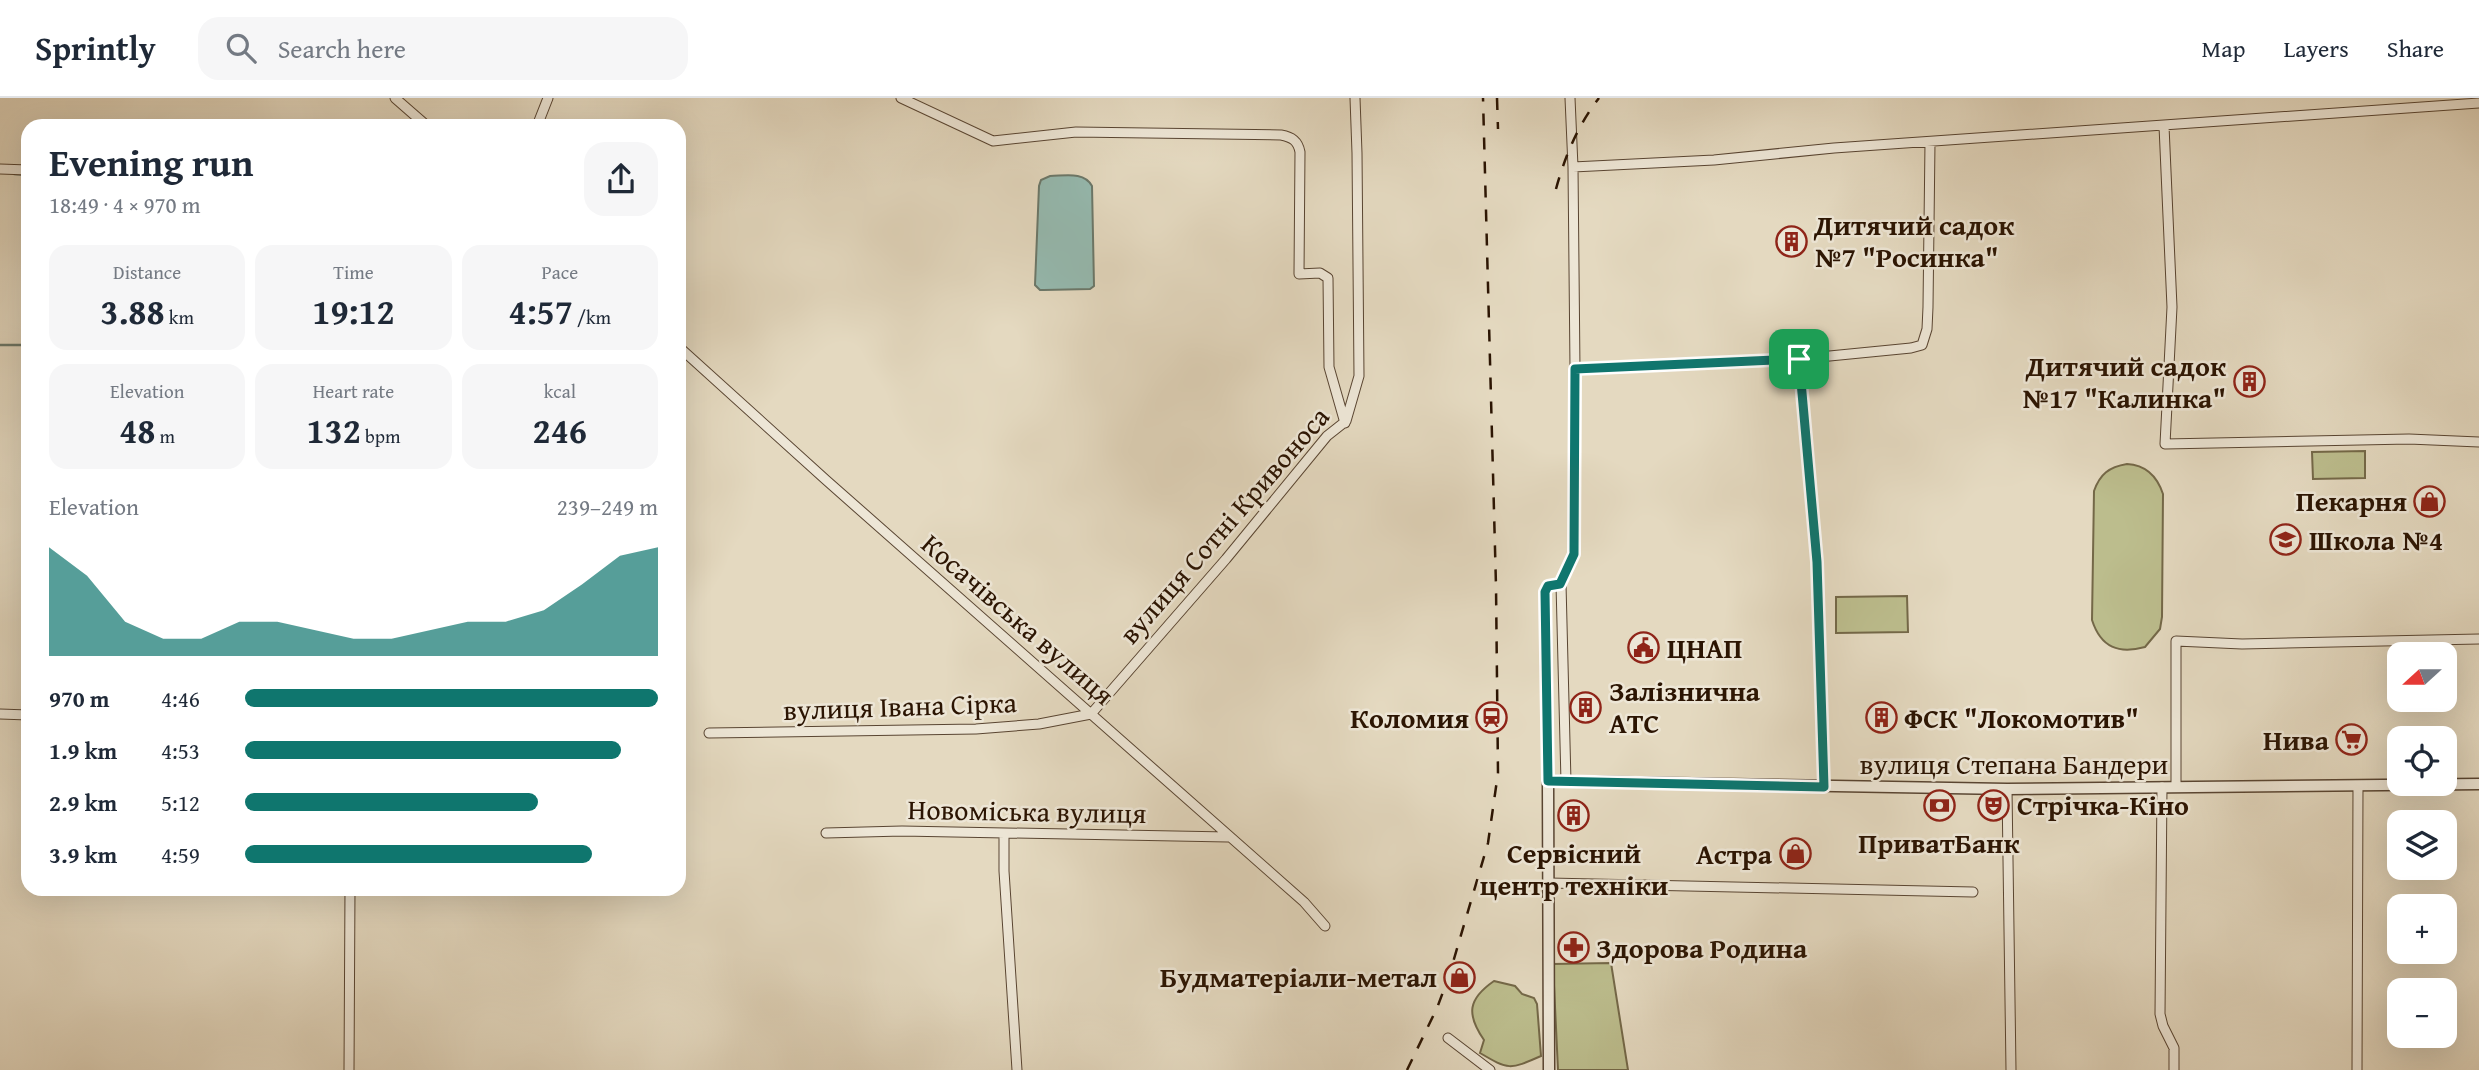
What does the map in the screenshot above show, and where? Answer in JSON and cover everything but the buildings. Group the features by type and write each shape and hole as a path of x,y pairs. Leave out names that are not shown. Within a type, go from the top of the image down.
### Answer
{"street":[{"path":"395,98 418,119"},
{"path":"540,119 548,98"},
{"path":"901,98 993,141 1076,132 1290,137 1298,144 1300,152 1299,274 1320,273 1328,278 1329,367 1345,423"},
{"name":"вулиця Сотні Кривоноса","path":"1091,714 1226,559 1327,436 1345,423 1359,376 1355,98"},
{"path":"1566,782 1560,584 1574,554 1575,369 1570,98"},
{"path":"1573,167 1714,160 1834,148 2479,103"},
{"path":"2164,126 2172,307 2165,444 2409,439 2479,442"},
{"path":"1575,369 1799,359 1922,345 1927,329 1928,307 1930,143"},
{"path":"0,169 21,170"},
{"name":"Косачівська вулиця","path":"686,353 1304,902 1325,926"},
{"path":"1799,359 1817,562 1824,787"},
{"path":"1549,1070 1545,592 1548,586 1560,584"},
{"path":"2176,787 2176,641 2242,644 2479,639"},
{"path":"0,714 21,715"},
{"name":"вулиця Івана Сірка","path":"709,733 976,730 1039,724 1091,714"},
{"name":"вулиця Степана Бандери","path":"1548,781 2007,789 2479,784"},
{"path":"2357,1070 2358,786"},
{"path":"2162,787 2161,1019 2174,1048 2174,1070"},
{"path":"2007,789 2011,1070"},
{"name":"Новоміська вулиця","path":"826,833 902,831 1228,837"},
{"path":"1004,833 1017,1070"},
{"path":"1549,883 1973,892"},
{"path":"349,1070 350,896"},
{"path":"1448,1038 1490,1070"}],"green space":[{"path":"2365,451 2365,478 2313,479 2312,452"},
{"path":"2127,464 2150,473 2163,494 2160,629 2145,647 2127,650 2106,643 2092,620 2094,491 2106,472"},
{"path":"1907,596 1908,632 1836,633 1836,597"},
{"path":"1611,963 1628,1070 1558,1070 1553,964"},
{"path":"1494,981 1515,986 1522,994 1534,998 1537,1004 1541,1056 1509,1066 1497,1063 1480,1053 1484,1040 1474,1022 1472,1007 1479,994"}],"water":[{"path":"1050,176 1079,176 1092,186 1094,286 1090,289 1040,290 1035,285 1039,186 1041,180"}],"waterway":[{"path":"14,174 21,174"},
{"path":"0,345 21,345"}],"railway":[{"path":"1407,1070 1449,976 1488,843 1498,773 1496,586 1483,98"},
{"path":"1497,98 1498,129"},
{"path":"1556,189 1573,141 1599,98"}],"place":[{"name":"Дитячий садок №7 \"Росинка\"","path":"1791,241"},
{"name":"Дитячий садок №17 \"Калинка\"","path":"2249,382"},
{"name":"Пекарня","path":"2430,501"},
{"name":"Школа №4","path":"2286,540"},
{"name":"ЦНАП","path":"1644,648"},
{"name":"Залізнична АТС","path":"1586,707"},
{"name":"Коломия","path":"1492,718"},
{"name":"ФСК \"Локомотив\"","path":"1881,718"},
{"name":"Нива","path":"2352,740"},
{"name":"Стрічка-Кіно","path":"1994,805"},
{"name":"ПриватБанк","path":"1939,806"},
{"name":"Сервісний центр техніки","path":"1574,816"},
{"name":"Астра","path":"1795,854"},
{"name":"Здорова Родина","path":"1573,948"},
{"name":"Будматеріали-метал","path":"1460,977"}],"route":[{"path":"1799,359 1817,562 1824,787 1548,781 1545,592 1548,586 1560,584 1574,554 1575,369 1799,359"}]}
